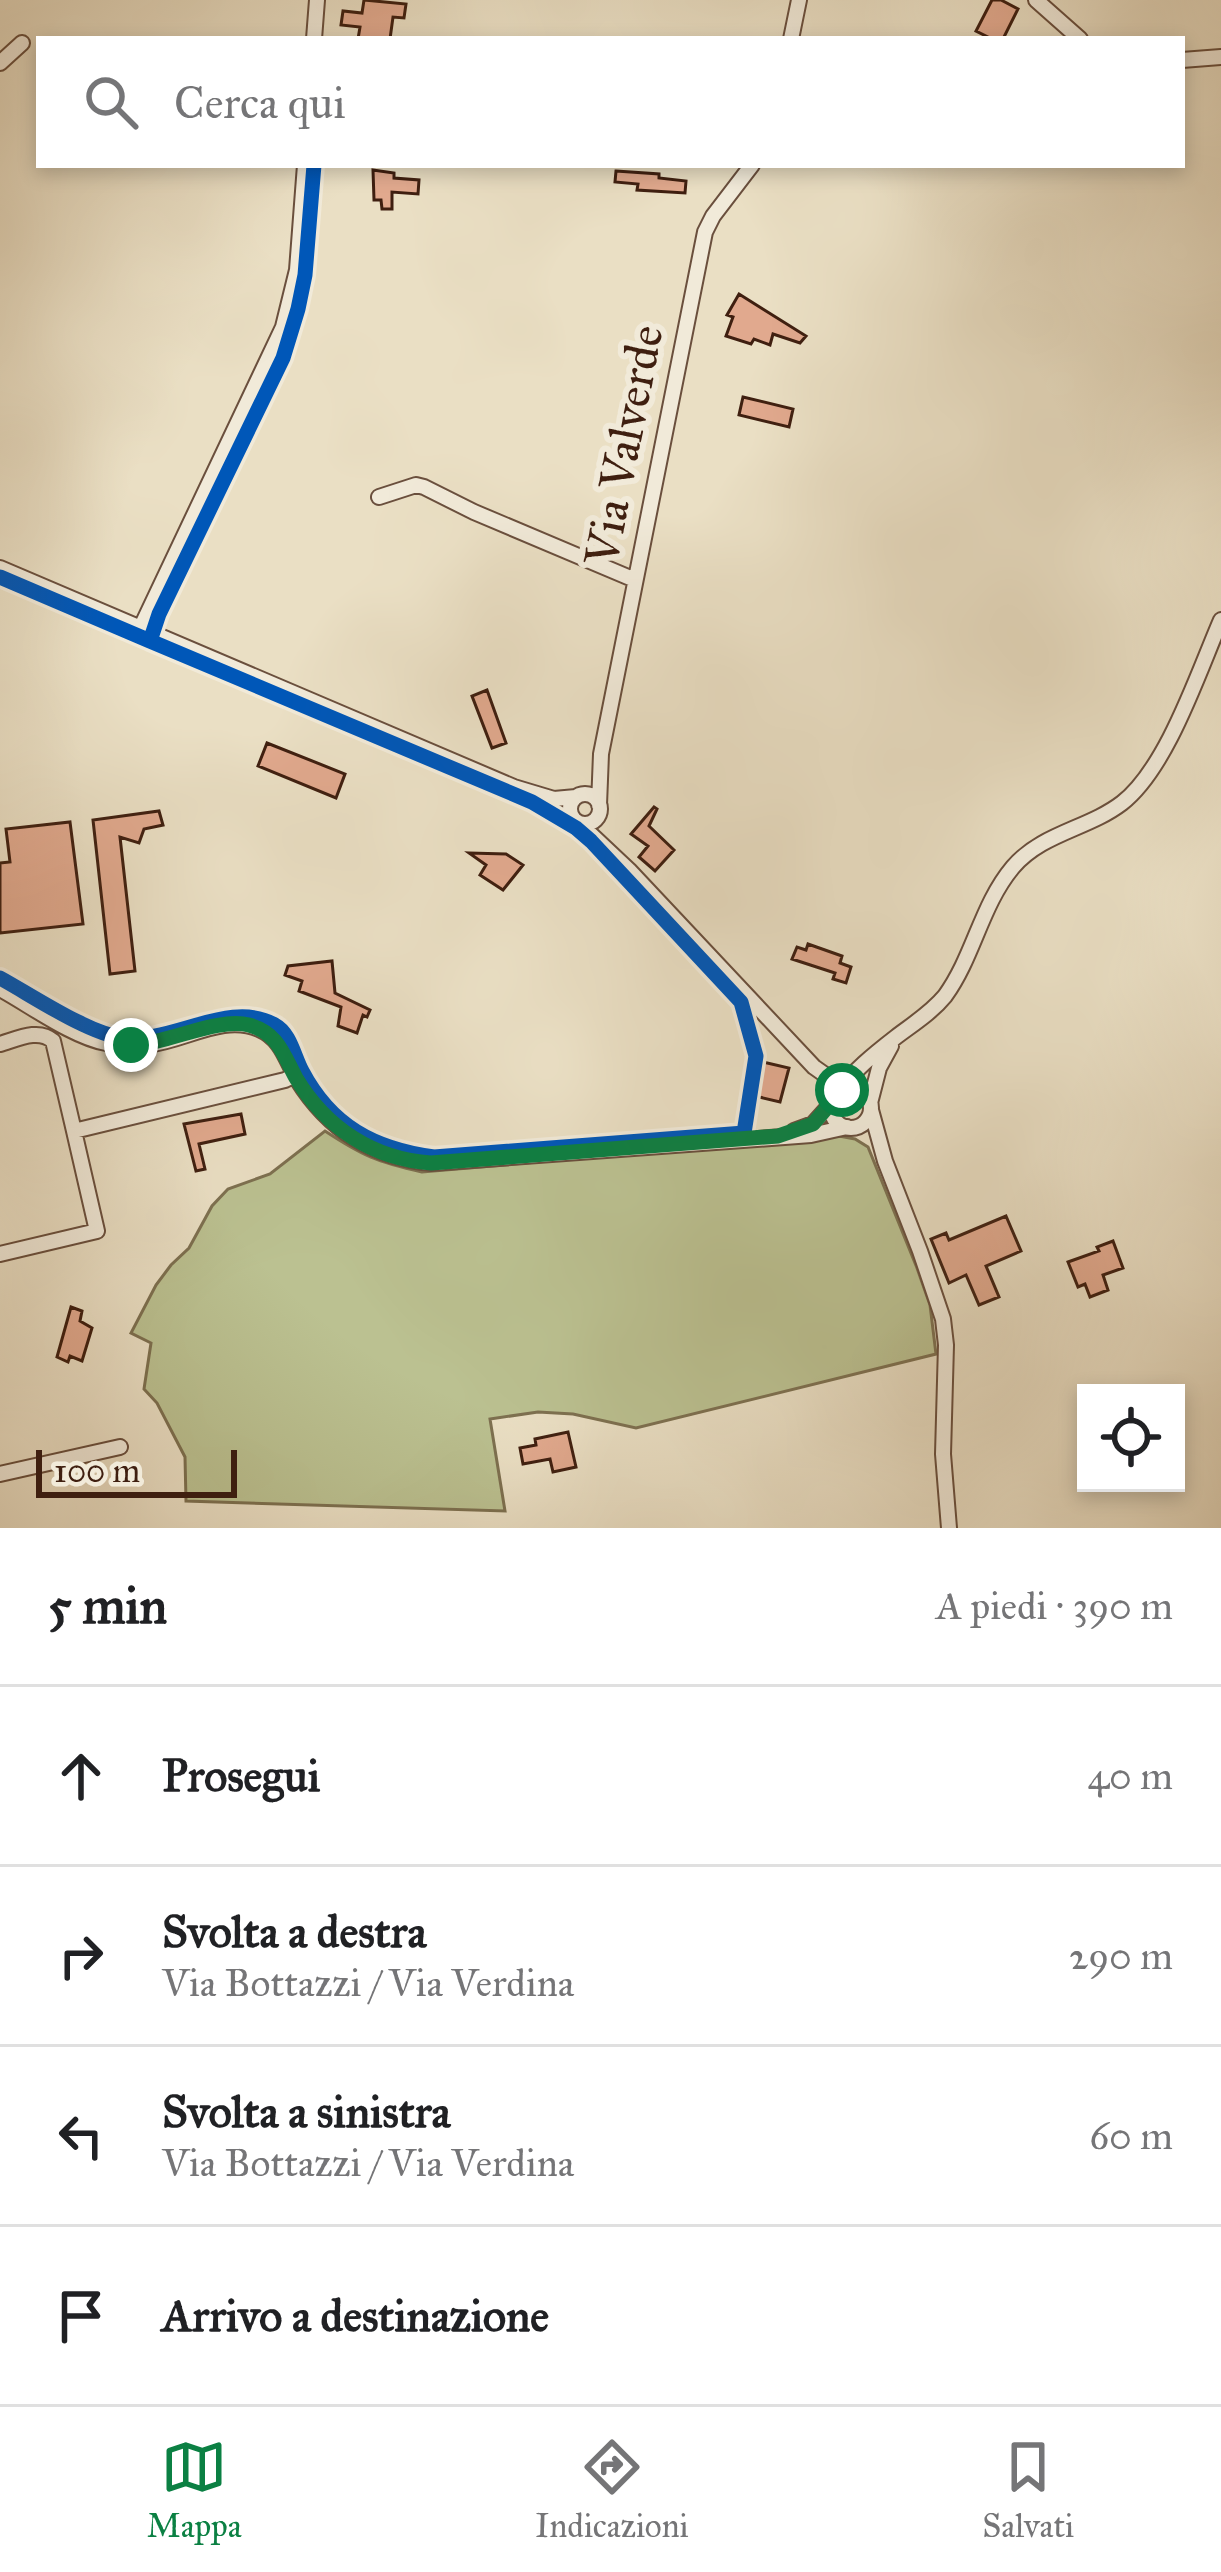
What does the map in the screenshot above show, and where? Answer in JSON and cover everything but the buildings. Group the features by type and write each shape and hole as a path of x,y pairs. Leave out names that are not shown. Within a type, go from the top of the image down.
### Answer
{"street":[{"path":"314,36 317,0"},
{"path":"792,36 799,0"},
{"path":"1036,0 1077,36"},
{"path":"0,63 22,43"},
{"path":"1185,60 1221,57"},
{"path":"141,627 284,327 297,270 305,168"},
{"name":"Via Valverde","path":"601,754 706,232 712,216 750,168"},
{"path":"379,497 416,485 424,487 635,580"},
{"path":"0,568 514,787 578,822 594,820 599,808 601,754"},
{"path":"778,1136 813,1124 896,1037 930,1012 957,978 986,911 1015,865 1049,838 1121,804 1151,773 1221,620"},
{"path":"601,754 570,812 840,1095 868,1097 885,1161 943,1319 943,1454 949,1528"},
{"path":"514,787 554,799 592,796 629,870"},
{"path":"0,989 106,1043 152,1044 229,1024 255,1027 276,1040 310,1099 337,1128 368,1147 412,1162 811,1135 848,1128 864,1123 879,1068 896,1037"},
{"path":"0,1043 37,1034 53,1041 97,1231 0,1254"},
{"path":"74,1131 295,1075"},
{"path":"840,1095 832,1116 873,1144 885,1161"},
{"path":"0,1474 120,1447"}],"green space":[{"path":"325,1131 371,1157 422,1172 839,1136 855,1139 868,1147 917,1268 930,1305 936,1354 636,1428 573,1414 538,1412 490,1419 505,1511 186,1501 185,1457 157,1403 144,1389 151,1343 131,1333 156,1285 189,1248 212,1206 228,1189 270,1174"}],"cycle path":[{"path":"0,978 77,1022 123,1038 161,1035 239,1017 275,1025 288,1039 326,1107 356,1132 412,1153 434,1157 744,1133 756,1056 741,1002 576,828 532,802 150,641 283,358 305,275 314,168"},
{"path":"0,577 150,641"}],"route":[{"path":"131,1045 229,1024 255,1027 276,1040 310,1099 337,1128 368,1147 412,1162 778,1136 813,1124 842,1090"}]}
